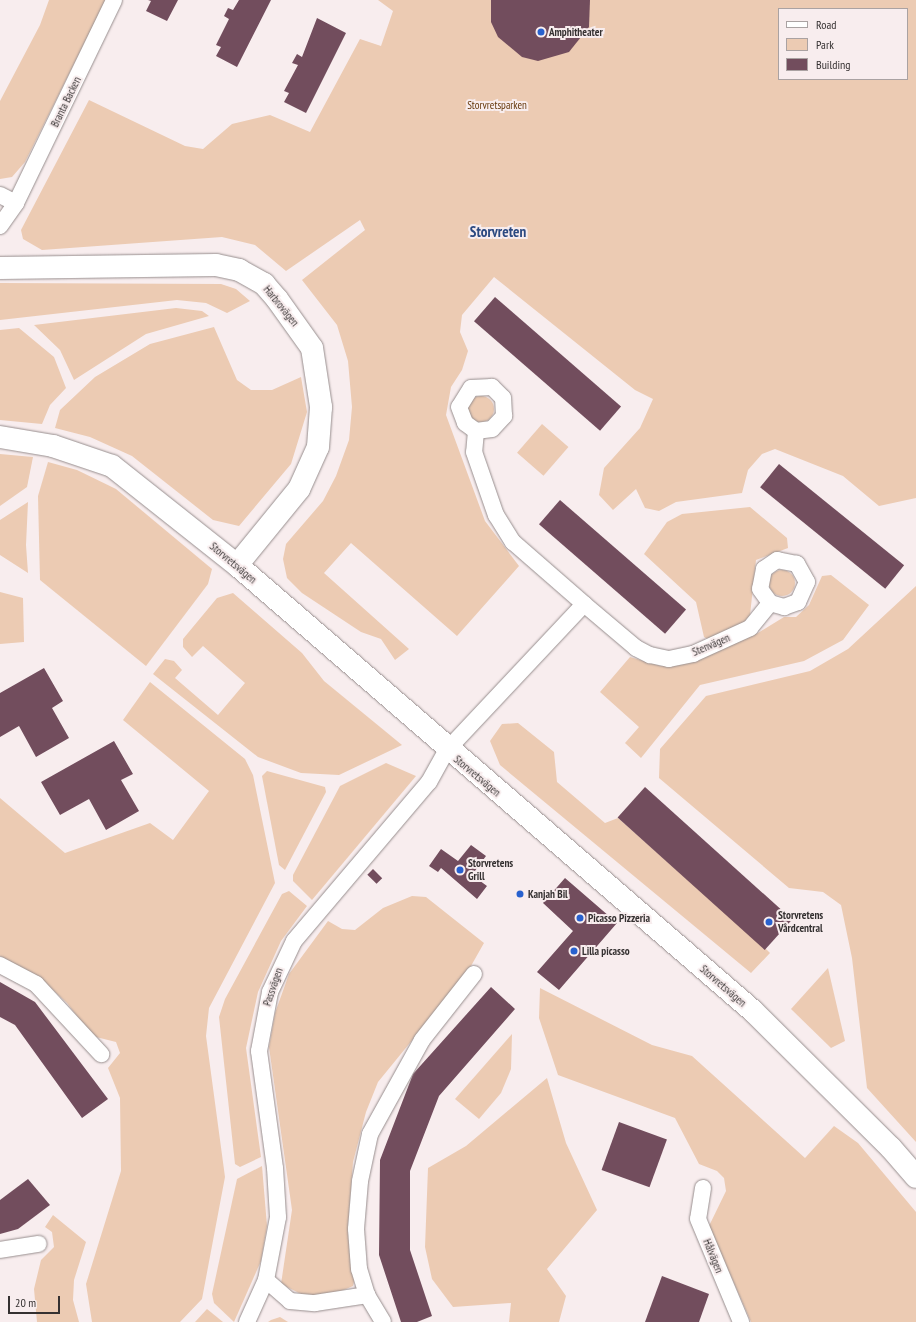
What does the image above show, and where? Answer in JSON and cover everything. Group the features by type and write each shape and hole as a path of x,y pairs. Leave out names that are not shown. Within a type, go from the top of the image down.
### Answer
{"street":[{"name":"Branta Backen","path":"0,226 16,203 114,0"},
{"path":"0,195 16,203"},
{"name":"Harbrovägen","path":"0,268 191,263 239,270 271,291 312,348 321,408 318,447 299,489 237,565"},
{"name":"Stenvägen","path":"476,431 474,452 496,515 513,542 636,648 650,655 669,659 693,654 750,628 770,603"},
{"name":"Storvretsvägen","path":"0,437 45,444 112,466 237,565 447,750 753,1011 892,1148 916,1177"},
{"path":"447,750 584,604"},
{"name":"Passvägen","path":"247,1322 266,1280 278,1217 275,1168 259,1051 270,992 294,941 429,782 447,750"},
{"path":"0,965 36,984 101,1054"},
{"path":"383,1322 367,1295 359,1269 356,1229 360,1181 370,1134 422,1040 474,974"},
{"name":"Hålvägen","path":"703,1188 698,1219 741,1322"},
{"path":"0,1250 39,1244"},
{"path":"266,1280 290,1301 315,1303 367,1295"}],"green space":[{"path":"49,0 106,0 25,162 12,177 0,179 0,101 40,25"},
{"name":"Storvretsparken","path":"378,0 916,0 916,498 879,506 843,476 775,449 762,454 748,470 742,493 676,502 659,511 645,508 636,489 613,510 599,495 604,468 640,428 653,399 635,390 494,277 462,315 460,332 468,351 462,370 451,387 446,415 485,521 519,566 457,636 351,543 324,573 409,649 395,660 381,639 361,632 302,593 287,578 283,559 286,544 323,501 336,476 349,440 352,407 348,361 337,325 302,280 365,230 360,220 286,271 255,245 222,237 42,250 23,239 21,230 89,100 185,146 203,149 232,124 270,115 310,132 360,39 381,46 393,11"},
{"path":"0,283 221,284 236,289 250,301 227,313 206,303 177,300 0,320"},
{"path":"176,308 202,311 209,316 146,334 74,380 60,350 34,325"},
{"path":"214,327 237,380 251,390 272,390 301,377 307,412 291,464 239,526 213,520 132,456 90,437 55,428 60,410 95,377 150,344"},
{"path":"19,328 54,357 66,388 50,405 42,424 0,420 0,330"},
{"path":"481,396 490,400 494,409 490,418 481,422 472,418 468,409 472,400"},
{"path":"542,424 568,447 543,476 517,453"},
{"path":"0,454 33,457 27,487 0,506"},
{"path":"48,462 77,470 116,489 212,569 208,584 146,666 40,580 38,496"},
{"path":"28,502 26,545 28,573 0,555 0,520"},
{"path":"750,507 787,538 788,548 756,560 750,615 743,624 709,640 704,637 696,602 644,554 667,522 682,514"},
{"path":"782,570 792,573 795,583 792,593 782,596 772,593 769,583 772,573"},
{"path":"831,575 869,605 843,640 804,661 700,685 641,758 625,743 639,727 600,692 630,657 661,666 684,664 758,633 784,617 796,617 809,605 822,576"},
{"path":"916,586 916,1142 867,1088 852,958 841,905 823,892 789,888 659,778 660,749 706,696 810,671 848,649"},
{"path":"0,592 23,598 24,642 0,644"},
{"path":"233,593 302,653 324,681 402,745 339,775 301,773 258,757 153,674 165,659 174,661 182,670 175,678 218,715 245,683 203,646 192,657 183,647 183,639 217,598"},
{"path":"150,682 245,759 253,775 275,883 209,1008 206,1036 225,1177 202,1299 180,1322 92,1322 86,1284 121,1171 120,1098 108,1068 120,1053 116,1042 92,1036 67,1003 41,979 0,956 0,798 65,853 150,823 173,840 209,791 123,720"},
{"path":"518,723 554,752 557,782 605,823 618,818 770,953 751,973 500,765 490,741 502,724"},
{"path":"386,763 416,776 312,900 293,881 293,875 340,786"},
{"path":"267,771 325,787 326,792 285,870 279,865 262,776"},
{"path":"289,891 307,906 281,941 258,992 246,1048 261,1157 240,1167 235,1164 219,1017 225,999 282,894"},
{"path":"412,896 426,897 484,943 467,973 378,1082 366,1112 353,1162 348,1228 355,1277 353,1286 332,1295 305,1296 281,1284 292,1210 269,1047 275,1013 289,974 328,921 342,929 355,930 383,908"},
{"path":"828,968 845,1041 831,1048 791,1009"},
{"path":"540,988 652,1045 692,1056 805,1158 834,1126 858,1143 916,1212 916,1322 751,1322 709,1226 726,1191 724,1178 717,1171 699,1164 675,1118 558,1075 539,1018"},
{"path":"512,1034 511,1069 501,1093 479,1119 455,1099"},
{"path":"547,1078 566,1143 597,1210 547,1269 566,1296 559,1322 509,1322 511,1303 453,1307 432,1279 425,1247 428,1168 466,1146"},
{"path":"262,1166 267,1226 261,1261 234,1322 214,1303 212,1294 237,1179"},
{"path":"53,1215 86,1242 74,1280 73,1300 79,1322 37,1322 34,1289 41,1260 54,1247 52,1232 45,1227"},
{"path":"207,1309 223,1322 195,1322"},
{"path":"280,1317 288,1322 268,1322 271,1320"}],"building":[{"path":"148,0 178,0 167,21 146,11 151,1"},
{"path":"239,0 271,0 237,67 216,56 221,47 216,45 229,19 224,16 228,8 233,10"},
{"name":"Amphitheater","path":"491,0 590,0 589,27 569,52 538,61 522,57 498,37 491,22"},
{"path":"317,18 346,33 306,113 284,102 289,93 284,91 298,65 292,63 297,54 302,57"},
{"path":"495,297 621,407 600,431 474,321"},
{"path":"779,464 904,565 885,589 760,487"},
{"path":"560,500 686,610 665,634 539,524"},
{"path":"44,668 63,701 52,708 69,738 36,757 19,726 0,737 0,693"},
{"path":"114,741 133,774 121,780 139,811 106,830 89,799 60,815 41,782"},
{"path":"645,787 792,919 765,950 618,817"},
{"name":"Storvretens Grill","path":"471,845 486,856 472,875 487,886 477,899 441,868 438,872 429,866 441,849 458,861"},
{"path":"373,869 382,878 377,884 367,875"},
{"name":"Lilla picasso","path":"565,878 617,923 559,990 537,972 573,931 543,903"},
{"path":"0,982 35,1002 108,1099 82,1118 15,1025 0,1017"},
{"path":"491,987 515,1009 439,1096 410,1171 410,1250 432,1316 417,1322 401,1322 379,1255 380,1160 413,1074"},
{"path":"619,1122 667,1139 649,1187 602,1170"},
{"path":"28,1179 50,1205 18,1229 0,1234 0,1200"},
{"path":"662,1276 709,1294 699,1322 645,1322"}],"place":[{"name":"Amphitheater","path":"541,32"},
{"name":"Storvretens Grill","path":"460,870"},
{"name":"Kanjah Bil","path":"520,894"},
{"name":"Picasso Pizzeria","path":"580,918"},
{"name":"Storvretens Vårdcentral","path":"769,922"},
{"name":"Lilla picasso","path":"574,951"}],"district":[{"name":"Storvreten","path":"498,232"}]}
